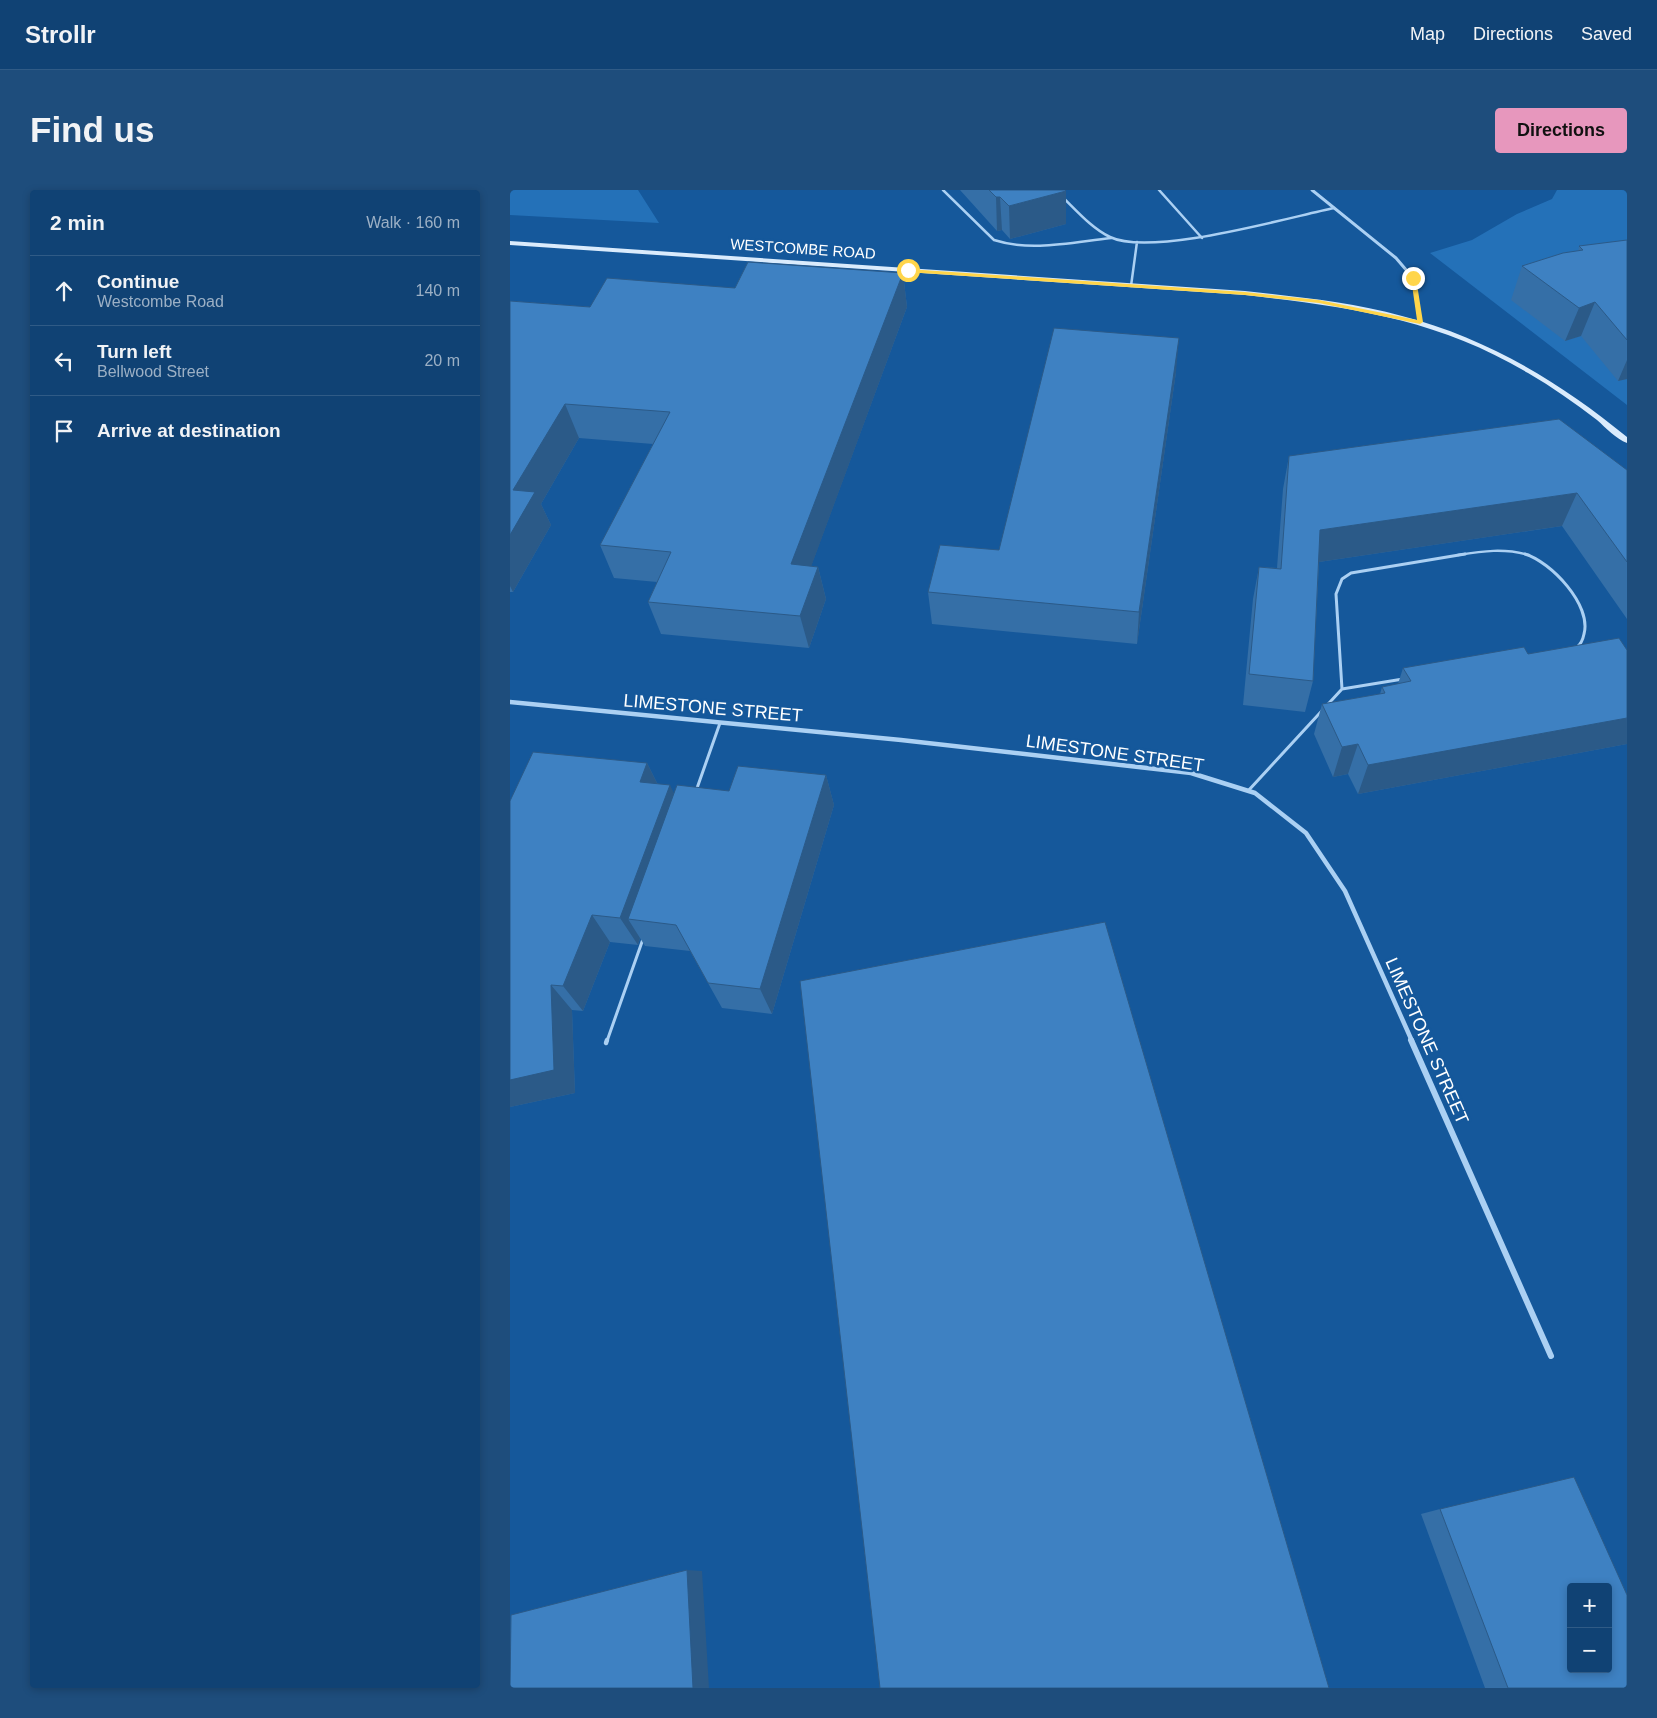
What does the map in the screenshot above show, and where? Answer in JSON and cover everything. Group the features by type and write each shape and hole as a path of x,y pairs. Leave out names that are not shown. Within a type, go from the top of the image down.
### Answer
{"street":[{"path":"1312,190 1396,258 1413,278 1420,322"},
{"name":"WESTCOMBE ROAD","path":"510,243 1245,293 1319,302 1420,322 1479,344 1545,378 1591,411 1627,441"},
{"name":"LIMESTONE STREET","path":"510,702 901,740 1191,773 1255,793 1306,833 1345,890 1551,1356"}],"lane":[{"path":"943,190 994,240 1003,244 1030,245 1111,238 1161,243 1202,238 1334,208"},
{"path":"1055,190 1098,230 1111,238"},
{"path":"1159,190 1202,238"},
{"path":"1130,286 1137,242"},
{"path":"1342,689 1336,594 1342,580 1351,573 1491,550 1523,553 1540,560 1554,570 1565,583 1586,616 1586,629 1580,645 1573,649"},
{"path":"1248,791 1342,689 1410,678"},
{"path":"693,798 720,722"},
{"path":"606,1042 646,930"}],"shaded area":[{"path":"510,190 638,190 659,223 510,215"},
{"path":"1557,190 1627,190 1627,405 1430,253 1472,240 1517,214 1552,199"}],"building":[{"path":"989,190 1065,190 1066,191 1009,206"},
{"path":"1627,240 1627,340 1595,302 1579,308 1522,266 1563,253 1583,250 1579,246"},
{"path":"748,262 903,273 791,564 818,567 800,616 648,602 671,552 600,545 670,412 565,404 513,490 535,492 510,535 510,301 590,307 607,278 735,288"},
{"path":"1054,328 1179,338 1139,612 928,592 940,545 999,550"},
{"path":"1559,419 1627,470 1627,562 1577,493 1320,530 1313,681 1249,674 1259,567 1281,569 1289,456"},
{"path":"1619,638 1627,650 1627,718 1368,765 1358,744 1342,747 1322,704 1385,693 1382,687 1411,681 1403,668 1524,647 1528,654"},
{"path":"533,752 647,763 640,782 670,785 620,918 592,915 563,986 551,985 554,1070 510,1080 510,801"},
{"path":"738,766 826,775 760,989 708,983 676,925 628,919 677,785 729,791"},
{"path":"1105,922 1329,1688 880,1688 800,981"},
{"path":"1574,1477 1627,1595 1627,1688 1508,1688 1440,1509"},
{"path":"687,1570 693,1688 510,1688 511,1615"}],"route":[{"path":"908,270 1245,293 1319,302 1420,322 1413,278"}]}
